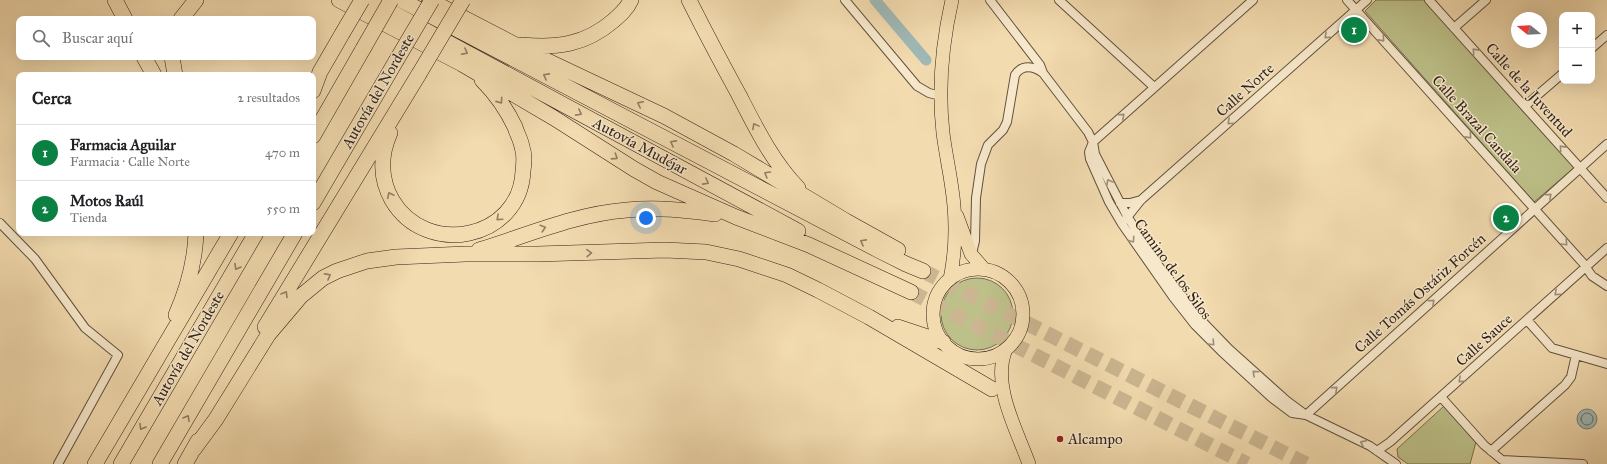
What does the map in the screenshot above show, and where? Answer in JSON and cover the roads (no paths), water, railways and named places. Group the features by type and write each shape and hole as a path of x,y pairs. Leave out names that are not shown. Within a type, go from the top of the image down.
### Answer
{"highway":[{"path":"114,0 122,16"},
{"path":"183,16 196,0"},
{"path":"339,0 462,64 542,110 639,172 682,194 736,217"},
{"path":"317,76 362,0"},
{"name":"Autovía Mudéjar","path":"369,0 911,292 794,238 736,217"},
{"path":"316,131 391,0"},
{"name":"Autovía Mudéjar","path":"401,0 892,257 923,271 908,255 812,201"},
{"path":"430,0 513,44 664,116 734,154 812,201"},
{"name":"Autovía del Nordeste","path":"316,197 396,62 430,0"},
{"path":"185,464 212,414 463,0"},
{"path":"513,44 554,46 570,44 585,39 598,32 622,13 631,0"},
{"path":"689,0 762,139 788,176 812,201"},
{"path":"146,60 152,72"},
{"path":"172,60 174,72"},
{"path":"407,94 388,136 382,166 383,179 397,208 406,218 416,225 428,231 438,233 454,235 465,234 489,226 498,220 516,200 523,174 523,148 511,119 496,96 488,86 462,64"},
{"path":"466,254 571,220 625,210 675,209 736,217"},
{"path":"138,392 177,314 187,285 193,260 196,236"},
{"path":"95,464 229,236"},
{"name":"Autovía del Nordeste","path":"121,464 254,236"},
{"path":"160,464 293,236"},
{"path":"194,449 216,419 268,335 300,296 323,278 342,269 367,261 396,257 665,250 706,252 739,259 787,275 869,317 992,389"},
{"path":"869,317 943,342"}],"main road":[{"path":"950,279 954,258 954,207 943,132 940,96 942,64 952,0"},
{"path":"954,207 971,254 984,269"},
{"path":"984,269 992,271 1007,280 1016,290 1021,302 1023,319 1021,328 1012,343 1006,349 988,358 976,359 963,356 949,348 943,342 935,326 934,309 939,292 950,279 963,272 984,269"},
{"path":"1006,349 1001,372 1006,405 1029,464"},
{"path":"963,356 1006,405"}],"street":[{"path":"845,0 917,86 929,93 940,96"},
{"name":"Camino de los Silos","path":"990,0 1040,65 1043,73 1088,132 1093,142 1095,154 1120,203 1158,265 1201,320 1229,349 1287,401 1306,415 1377,451 1396,464"},
{"path":"1059,0 1154,87"},
{"path":"1093,142 1253,0"},
{"name":"Calle Brazal Candala","path":"1347,0 1595,278 1607,286"},
{"name":"Calle Norte","path":"1122,224 1141,200 1367,0"},
{"name":"Calle de la Juventud","path":"1429,0 1607,198"},
{"path":"1454,28 1486,0"},
{"path":"1595,45 1607,34"},
{"path":"971,254 975,241 975,204 981,164 988,145 1003,130 1007,122 1015,75 1019,70 1027,67 1037,69 1043,73"},
{"path":"1525,106 1559,77"},
{"name":"Camino de los Silos","path":"1093,142 1089,155 1093,168 1122,224 1173,297 1195,325 1234,364 1282,406 1292,413 1306,415"},
{"name":"Calle Tomás Ostáriz Forcén","path":"1306,415 1607,144"},
{"path":"1120,203 1130,203 1141,200"},
{"path":"0,223 35,259 85,328 118,355 58,464"},
{"name":"Calle Sauce","path":"1377,451 1390,442 1441,397 1607,248"},
{"path":"1527,320 1552,348 1607,364"},
{"path":"1491,451 1565,385 1570,377 1576,355"},
{"path":"1441,397 1499,458 1506,461 1583,464"}],"water":[{"path":"1583,409 1591,409 1597,415 1597,423 1591,429 1583,429 1577,423 1577,415"}],"waterway":[{"path":"875,0 926,60"}],"tunnel":[{"path":"923,271 1306,464"},
{"path":"911,292 1247,464"}],"place":[{"name":"Farmacia Aguilar","path":"1354,30"},
{"name":"Motos Raúl","path":"1506,218"},
{"name":"Alcampo","path":"1060,439"}]}
